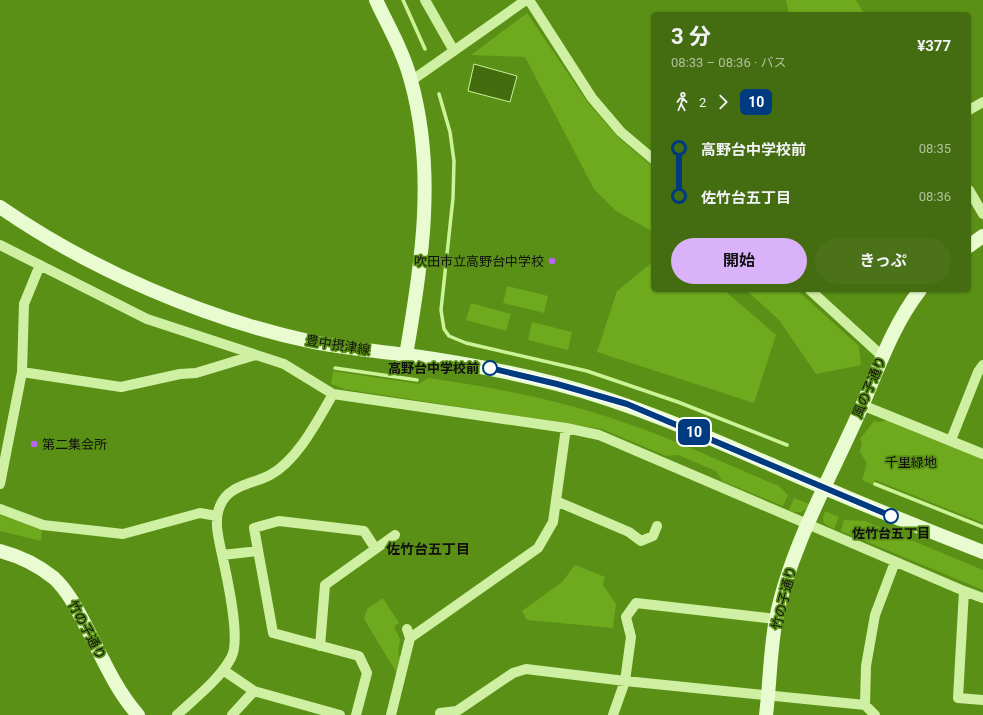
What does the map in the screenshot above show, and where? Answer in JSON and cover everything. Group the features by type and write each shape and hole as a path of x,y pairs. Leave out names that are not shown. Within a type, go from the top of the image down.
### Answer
{"street":[{"path":"376,0 412,81 425,155 424,232 406,355"},
{"path":"425,0 454,51"},
{"path":"412,81 526,0"},
{"path":"529,0 592,98 621,132 651,157"},
{"path":"971,109 983,102"},
{"path":"971,193 983,214"},
{"name":"豊中摂津線","path":"1,209 99,266 192,306 276,333 315,342 490,368 557,384 627,404 983,552"},
{"path":"971,245 983,236"},
{"path":"0,245 147,319 284,364 333,394 566,428 599,435 895,562 983,598"},
{"path":"0,484 22,372 24,304 40,265"},
{"path":"812,292 882,356"},
{"name":"風の子通り","path":"824,487 862,405 882,356 906,308 918,292"},
{"path":"22,372 121,387 180,374 196,373 255,355"},
{"path":"951,440 978,372 983,366"},
{"path":"177,715 223,670 234,651 235,629 217,527 217,516 220,505 226,495 239,487 270,475 282,468 294,455 333,394"},
{"path":"862,405 983,454"},
{"path":"391,715 408,633 538,548 552,522 566,428"},
{"name":"竹の子通り","path":"766,715 776,619 788,576 824,487"},
{"path":"556,501 629,532 641,541 653,536 657,526"},
{"path":"0,509 43,525 123,534 200,513 217,516"},
{"path":"356,715 367,673 359,656 272,633 254,528 279,521 364,532 375,548"},
{"path":"320,646 325,585 395,535"},
{"path":"222,555 258,550"},
{"name":"竹の子通り","path":"0,551 20,556 54,578 75,605 108,670 129,705 138,715"},
{"path":"865,705 866,666 875,616 895,562"},
{"path":"964,591 958,698 983,700"},
{"path":"613,715 625,681 631,637 626,617 636,603 776,619"},
{"path":"440,713 457,711 513,673 526,669 625,681 865,705 875,715"},
{"path":"223,670 254,691 340,715"},
{"path":"232,715 254,691"}],"green space":[{"path":"786,0 856,0 863,12 789,12"},
{"path":"527,13 588,103 618,137 651,165 651,231 616,211 594,189 525,57 471,55"},
{"path":"650,264 651,292 726,292 776,335 754,403 597,352 617,291"},
{"path":"507,286 548,296 544,313 503,303"},
{"path":"748,292 799,292 859,346 861,365 816,374 779,320"},
{"path":"471,303 511,314 506,331 466,320"},
{"path":"532,322 572,332 568,350 528,340"},
{"path":"333,371 419,384 428,378 502,390 575,407 643,429 682,445 779,486 788,495 783,506 722,481 716,471 678,455 666,456 602,429 344,389 331,384"},
{"name":"千里緑地","path":"887,420 983,457 983,523 875,480 873,485 862,480 867,463 860,452 862,444 860,439 874,421 881,422"},
{"path":"794,498 809,504 801,512 789,510"},
{"path":"825,511 839,517 834,529 824,523 823,517"},
{"path":"0,515 42,530 41,541 0,531"},
{"path":"844,520 865,521 983,570 983,590 841,531"},
{"path":"575,565 605,577 603,585 616,604 613,628 527,620 522,611 562,582"},
{"path":"383,598 399,623 394,627 400,639 398,655 402,657 398,675 364,619 367,609"}],"shaded area":[{"path":"474,64 517,76 510,102 468,91"}],"waterway":[{"path":"403,0 425,49"},
{"path":"439,94 450,132 454,161 453,198 441,310 444,329 449,336 466,343 587,371 678,402 787,445"},
{"path":"335,368 417,380"},
{"path":"875,484 983,527"}],"bus line":[{"name":"10","path":"490,368 557,384 627,404 891,516"}],"place":[{"name":"吹田市立高野台中学校","path":"552,261"},
{"name":"高野台中学校前","path":"490,368"},
{"name":"第二集会所","path":"34,444"},
{"name":"佐竹台五丁目","path":"891,516"}],"district":[{"name":"佐竹台五丁目","path":"428,549"}]}
